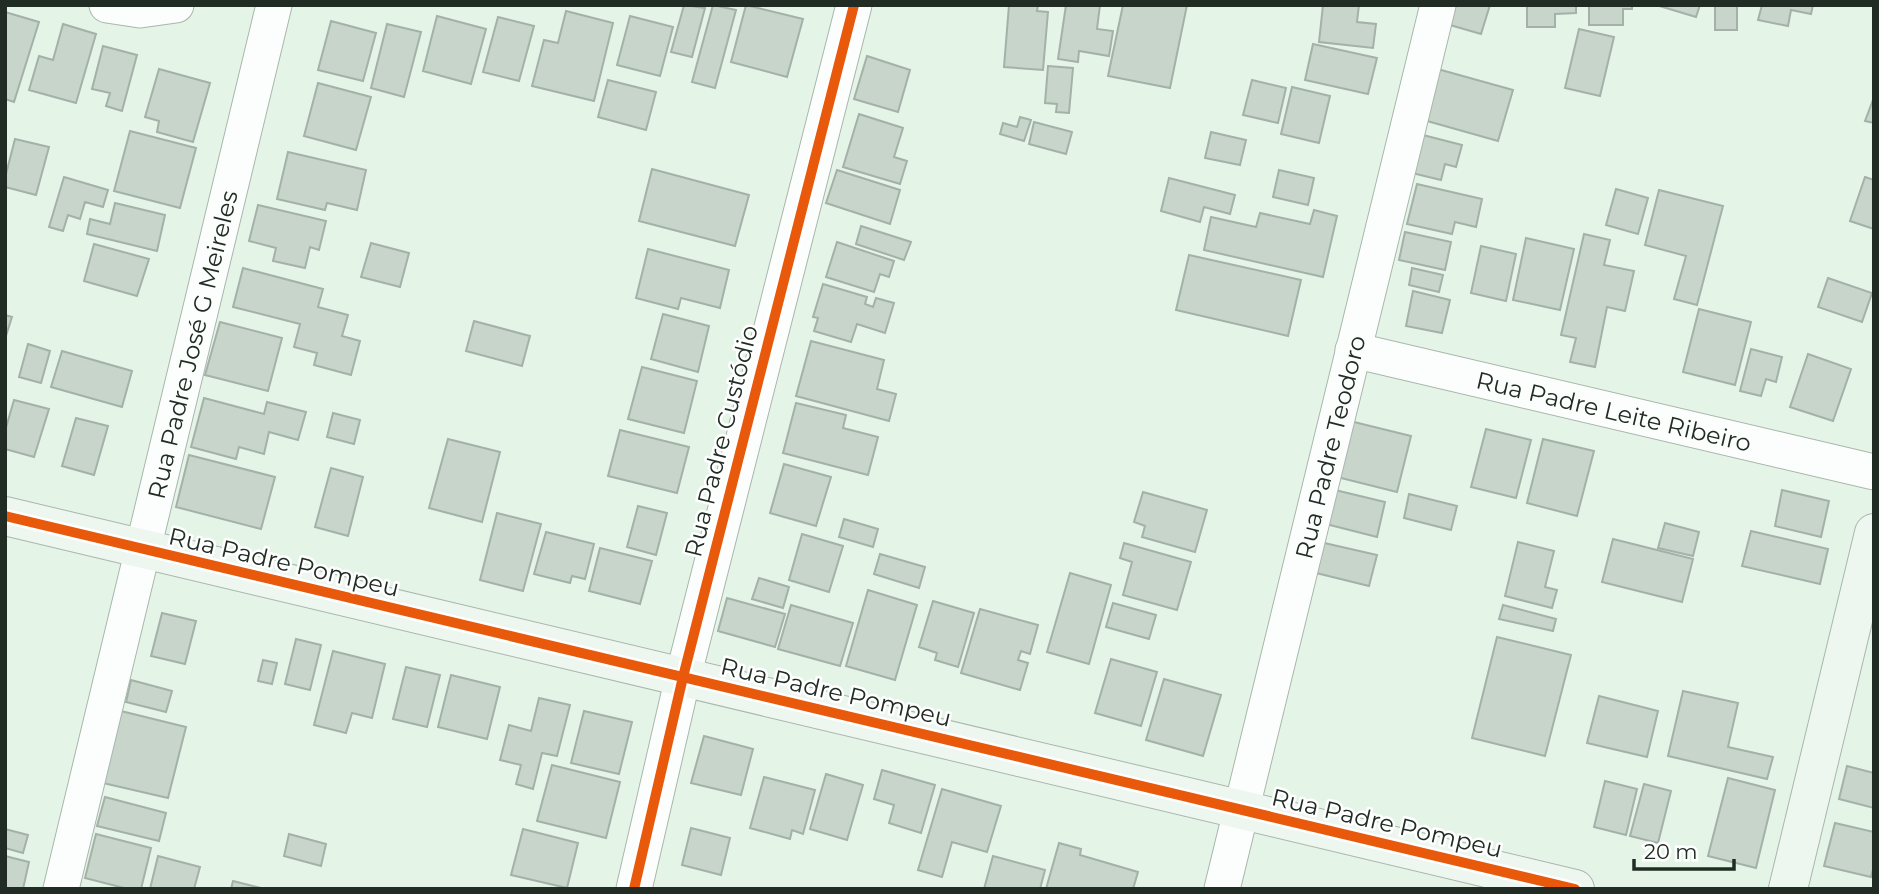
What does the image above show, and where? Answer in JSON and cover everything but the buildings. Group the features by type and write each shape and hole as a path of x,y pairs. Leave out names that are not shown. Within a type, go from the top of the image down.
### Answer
{"street":[{"path":"107,5 140,10 176,5"},
{"name":"Rua Padre José G Meireles","path":"61,889 274,5"},
{"name":"Rua Padre Custódio","path":"634,889 683,677 854,5"},
{"name":"Rua Padre Teodoro","path":"1222,889 1437,5"},
{"name":"Rua Padre Leite Ribeiro","path":"1353,351 1874,472"},
{"name":"Rua Padre Pompeu","path":"5,516 1575,889"},
{"path":"1788,889 1874,533"}],"cycle path":[{"path":"634,889 683,677 854,5"},
{"path":"5,516 1575,889"}]}
